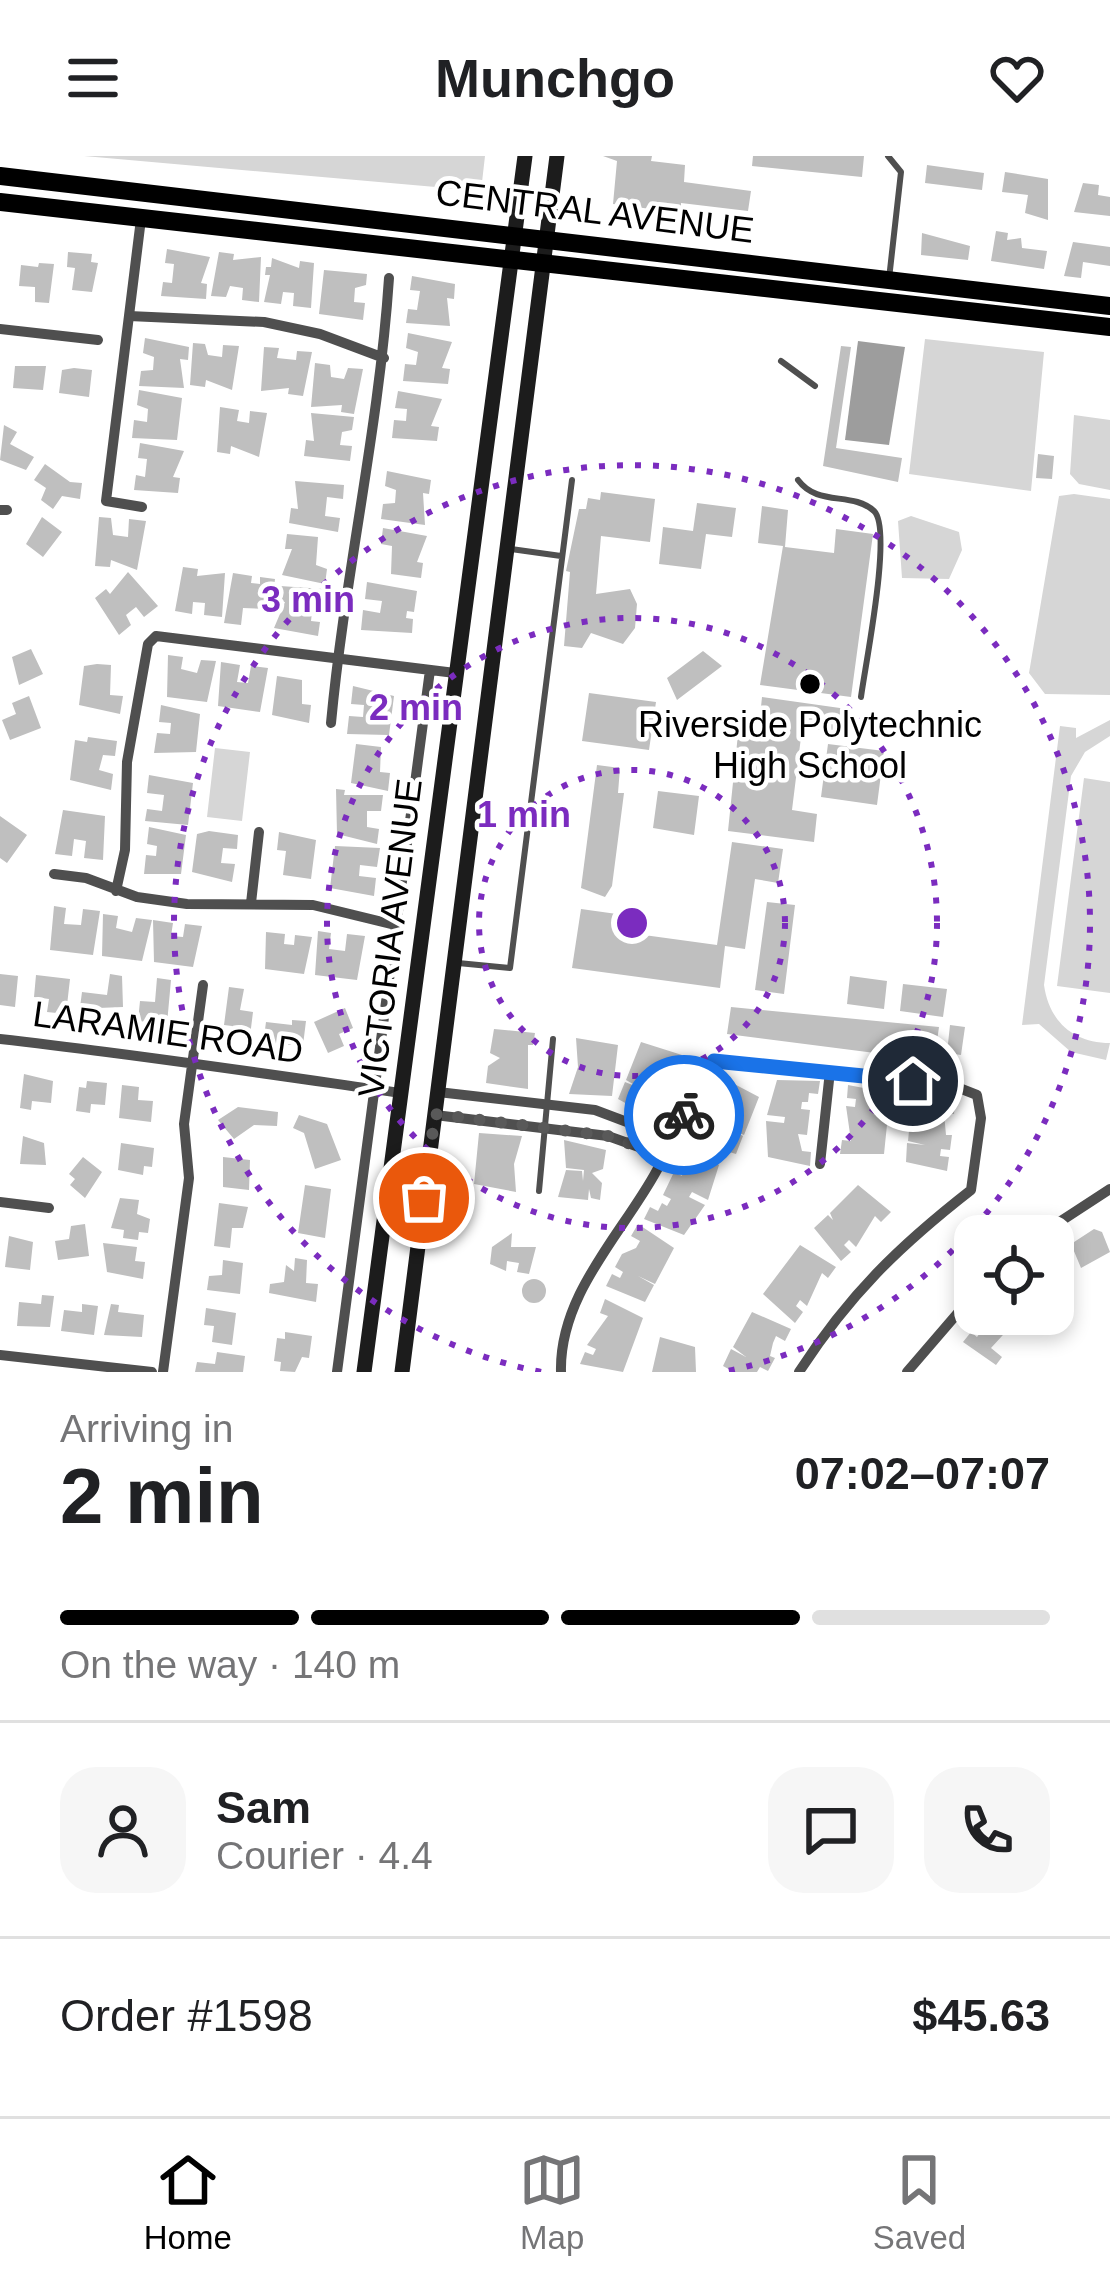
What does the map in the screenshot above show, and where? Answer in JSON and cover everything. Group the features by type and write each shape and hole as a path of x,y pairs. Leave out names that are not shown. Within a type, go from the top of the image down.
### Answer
{"main road":[{"name":"VICTORIA AVENUE","path":"364,1372 525,156"},
{"name":"VICTORIA AVENUE","path":"402,1372 557,156"},
{"name":"CENTRAL AVENUE","path":"0,176 1110,306"},
{"name":"CENTRAL AVENUE","path":"0,202 1110,327"}],"street":[{"path":"141,219 106,501 142,507"},
{"path":"331,723 384,358 389,278"},
{"path":"129,316 264,322 320,334 384,358"},
{"path":"0,328 98,340"},
{"path":"116,891 124,850 128,762 148,644 166,634 455,673"},
{"path":"337,1372 430,670"},
{"path":"250,903 259,832"},
{"path":"55,874 188,904 313,905 395,925"},
{"path":"164,1372 189,1178 184,1124 203,985"},
{"name":"LARAMIE ROAD","path":"0,1039 191,1060 276,1078 400,1093"},
{"path":"562,1372 561,1352 596,1259 664,1156 714,1061 954,1086 976,1095 981,1118 970,1190 897,1248 846,1301 799,1372"},
{"path":"820,1164 830,1071"},
{"path":"438,1092 596,1110 672,1139"},
{"path":"435,1114 608,1136 664,1156"},
{"path":"1071,1215 1110,1190"},
{"path":"0,1202 49,1208"},
{"path":"907,1372 954,1317"},
{"path":"0,1355 152,1372"}],"lane":[{"path":"889,156 901,172 889,280"},
{"path":"782,361 814,386"},
{"path":"454,962 510,968 572,480"},
{"path":"798,480 815,497 870,508 879,519 881,555 862,697"},
{"path":"505,549 561,556"},
{"path":"539,1191 553,1039"}],"shaded area":[{"path":"84,156 485,156 481,191"},
{"path":"925,339 1044,352 1031,491 909,474"},
{"path":"858,341 905,347 889,445 845,440"},
{"path":"1074,415 1110,420 1110,490 1079,484 1070,474"},
{"path":"1059,496 1110,499 1110,695 1045,694 1029,673"},
{"path":"911,516 959,532 962,550 949,579 902,578 898,521"},
{"path":"1110,720 1110,736 1085,752 1071,776 1044,985 1051,1009 1065,1028 1085,1039 1110,1043 1106,1060 1071,1052 1039,1024 1022,1025 1060,726 1076,728 1076,738"},
{"path":"215,748 250,752 242,821 207,817"},
{"path":"1084,778 1110,782 1110,993 1057,986"}],"building":[{"path":"603,156 652,156 651,161 685,165 684,182 751,191 748,211 681,203 681,213 613,204 617,161"},
{"path":"753,156 864,156 862,177 752,166"},
{"path":"927,165 984,173 982,190 925,183"},
{"path":"1005,172 1048,179 1048,220 1025,213 1028,195 1002,192"},
{"path":"1083,183 1099,185 1098,195 1110,197 1110,216 1074,212"},
{"path":"996,231 1008,233 1007,240 1021,238 1022,248 1047,251 1044,269 991,261"},
{"path":"922,233 970,246 968,260 921,255"},
{"path":"1073,242 1110,247 1110,266 1083,262 1081,278 1064,276"},
{"path":"167,249 210,257 201,283 207,284 206,299 161,296 163,282 172,283 174,264 165,263"},
{"path":"68,252 92,254 91,262 98,263 92,292 72,290 75,268 67,267"},
{"path":"219,252 234,254 233,260 261,257 259,302 242,300 243,288 230,286 226,297 211,296"},
{"path":"272,258 299,268 300,261 314,263 311,308 293,306 294,293 283,292 281,304 264,302 270,275 265,275 266,267 271,267"},
{"path":"39,263 54,264 49,303 35,302 35,287 19,286 21,265 38,267"},
{"path":"324,270 367,274 366,285 355,288 354,302 365,303 363,320 319,314"},
{"path":"412,276 455,284 454,299 447,298 450,326 406,323 408,309 417,310 420,291 410,290"},
{"path":"408,333 452,342 442,368 450,369 448,384 403,381 405,364 416,365 418,352 406,348"},
{"path":"145,338 189,347 188,360 180,359 184,388 139,386 141,371 153,370 154,357 143,353"},
{"path":"193,343 205,344 208,355 222,357 223,345 239,346 232,390 206,380 205,387 190,385"},
{"path":"841,346 851,347 836,448 902,458 898,482 823,466"},
{"path":"264,347 279,348 277,358 296,360 297,351 312,352 303,396 288,394 289,388 261,391"},
{"path":"315,363 330,365 331,377 344,379 348,368 363,369 354,414 341,412 342,405 311,407"},
{"path":"15,366 46,366 43,390 13,388"},
{"path":"62,370 92,370 89,397 59,393"},
{"path":"139,390 182,398 177,440 132,438 134,420 147,422 148,409 137,405"},
{"path":"398,391 442,399 431,426 439,427 437,441 392,438 394,420 406,421 407,409 395,408"},
{"path":"220,407 239,410 237,421 249,423 250,411 267,413 259,457 231,446 230,454 217,452"},
{"path":"311,413 354,417 352,430 342,432 340,445 352,446 350,461 304,456 306,440 314,441"},
{"path":"4,425 17,432 10,444 34,457 26,470 0,460"},
{"path":"140,443 184,451 173,477 180,478 178,493 134,490 136,475 145,477 147,459 138,458"},
{"path":"1038,454 1054,456 1052,479 1036,478"},
{"path":"45,464 70,482 82,483 80,499 62,496 53,509 41,500 46,488 34,480"},
{"path":"387,471 431,480 429,494 423,493 425,525 381,519 383,504 395,503 396,490 385,486"},
{"path":"295,481 344,485 343,499 327,497 325,516 340,518 338,532 289,523 291,508 298,509"},
{"path":"601,492 655,499 650,542 601,536 596,594 630,589 637,604 635,628 623,644 591,633 582,648 564,646 570,572 566,571 579,509 586,509 588,498 600,500"},
{"path":"697,503 736,508 732,537 706,534 701,569 659,564 663,527 693,531"},
{"path":"762,506 788,510 785,547 834,553 836,529 873,534 851,697 760,685 783,546 758,543"},
{"path":"42,517 62,532 43,557 26,544"},
{"path":"99,517 111,518 113,535 128,537 129,519 146,521 137,570 111,560 110,567 95,566"},
{"path":"383,528 427,536 417,562 423,563 421,578 391,574 392,546 381,544"},
{"path":"287,534 318,537 316,565 327,569 325,584 282,575 292,549 285,549"},
{"path":"183,567 198,569 197,576 225,573 222,617 204,615 205,603 193,602 192,614 175,611"},
{"path":"128,572 158,606 144,617 136,607 126,615 131,625 119,635 95,598 106,589 110,594"},
{"path":"233,573 252,576 251,583 260,584 260,577 275,579 271,609 243,608 241,625 224,623"},
{"path":"367,582 417,591 414,612 407,611 406,618 413,619 412,633 361,630 363,610 380,613 382,601 365,599"},
{"path":"280,586 324,589 323,603 313,602 311,621 320,622 318,636 274,628 285,602 278,601"},
{"path":"31,649 43,674 19,685 12,657"},
{"path":"703,651 722,666 677,700 667,678"},
{"path":"168,655 183,657 181,669 197,673 201,660 216,661 207,702 167,697"},
{"path":"221,662 240,665 237,682 248,683 251,666 268,668 260,712 218,706"},
{"path":"111,665 110,695 123,696 120,714 79,705 84,666"},
{"path":"277,676 302,680 302,704 311,705 309,723 272,715"},
{"path":"353,686 394,696 389,735 347,734 349,716 363,717 364,705 351,704"},
{"path":"589,693 656,702 649,750 582,741"},
{"path":"29,696 41,728 10,740 2,720 16,714 12,703"},
{"path":"762,697 847,709 844,731 802,729 792,810 817,814 814,842 728,831 738,734 758,736"},
{"path":"161,705 200,714 196,752 154,753 157,733 170,734 171,723 159,722"},
{"path":"88,737 117,741 115,756 103,755 99,770 113,774 111,790 70,780 75,740 87,742"},
{"path":"356,744 381,747 380,772 390,773 388,791 351,783"},
{"path":"828,744 884,751 877,805 821,797"},
{"path":"597,765 620,768 618,793 624,793 612,886 605,897 581,888"},
{"path":"149,775 193,783 188,825 145,821 147,809 162,811 164,795 147,793"},
{"path":"336,789 345,790 344,795 383,795 381,811 367,811 367,827 379,829 377,844 337,834"},
{"path":"658,791 699,796 694,835 653,828"},
{"path":"63,810 105,816 103,860 84,858 86,841 74,839 72,856 55,854"},
{"path":"0,816 27,835 7,863 0,858"},
{"path":"149,827 186,835 181,874 144,874 146,855 156,856 157,846 147,844"},
{"path":"279,832 316,840 311,879 283,875 286,851 277,850"},
{"path":"197,834 238,835 237,849 223,848 221,863 235,864 232,882 192,872"},
{"path":"732,842 783,849 778,883 755,879 745,949 725,946 720,988 572,968 581,909 624,915 622,932 717,945"},
{"path":"335,846 380,848 377,867 360,865 359,876 376,878 374,896 330,888"},
{"path":"767,902 795,905 784,994 755,990"},
{"path":"54,906 66,908 64,924 81,925 83,909 100,911 93,955 50,950"},
{"path":"103,914 118,916 116,928 132,932 136,918 152,920 142,961 102,956"},
{"path":"153,920 173,923 171,936 183,937 185,924 202,926 193,967 154,962"},
{"path":"318,931 331,933 329,949 345,951 347,934 365,936 357,980 315,975"},
{"path":"266,932 285,934 284,944 294,945 295,935 312,937 304,974 265,969"},
{"path":"0,974 18,976 15,1007 0,1005"},
{"path":"110,974 122,976 123,1007 98,1008 97,1017 79,1015 82,992 107,995"},
{"path":"36,975 70,979 66,1014 47,1012 49,999 34,997"},
{"path":"850,976 887,981 884,1009 847,1004"},
{"path":"157,978 171,980 167,1024 138,1021 140,1001 155,1002"},
{"path":"903,984 947,989 943,1017 900,1011"},
{"path":"229,987 244,989 240,1010 253,1012 250,1036 231,1033 232,1026 224,1025"},
{"path":"731,1007 939,1027 935,1055 875,1053 727,1034"},
{"path":"345,1008 353,1028 339,1034 344,1046 328,1053 314,1022"},
{"path":"292,1020 306,1021 303,1045 275,1045 275,1039 264,1037 266,1022 292,1025"},
{"path":"950,1025 965,1027 961,1055 947,1053"},
{"path":"494,1029 535,1033 533,1045 528,1045 528,1089 486,1083 488,1066 500,1058 490,1053"},
{"path":"576,1038 618,1045 612,1096 569,1094 578,1067"},
{"path":"641,1042 682,1055 677,1067 669,1064 664,1100 656,1097 653,1103 661,1106 656,1120 618,1099 625,1082 640,1088 626,1080"},
{"path":"24,1074 53,1081 51,1103 32,1101 31,1110 20,1108"},
{"path":"721,1077 759,1097 744,1135 728,1128 743,1136 736,1154 695,1142 700,1129 708,1133 711,1126 702,1122 708,1109 721,1101 724,1093 716,1090"},
{"path":"777,1080 820,1081 818,1094 809,1093 808,1102 802,1102 801,1109 810,1110 807,1135 798,1134 802,1151 811,1152 810,1166 768,1157 766,1121 784,1123 785,1117 767,1115"},
{"path":"87,1081 107,1083 105,1105 91,1104 90,1113 76,1111 79,1087 86,1088"},
{"path":"122,1085 139,1087 138,1100 153,1101 151,1122 119,1118"},
{"path":"848,1085 890,1093 888,1112 872,1111 888,1115 884,1154 840,1154 842,1140 851,1141 846,1106 855,1107 856,1099 847,1098"},
{"path":"912,1101 955,1102 954,1114 944,1113 946,1135 952,1135 950,1150 941,1149 940,1156 949,1157 947,1171 906,1162 907,1143 925,1145 908,1141"},
{"path":"238,1107 278,1112 277,1126 254,1125 234,1139 218,1120"},
{"path":"299,1115 327,1124 341,1160 315,1169 304,1133 293,1128"},
{"path":"479,1133 522,1136 514,1164 516,1192 474,1184"},
{"path":"23,1136 44,1143 46,1165 20,1164"},
{"path":"564,1140 606,1150 603,1169 592,1173 602,1183 600,1200 591,1198 589,1189 588,1200 558,1197 566,1170 582,1171 583,1181 584,1170 566,1168"},
{"path":"682,1142 719,1165 708,1200 692,1192 689,1197 705,1205 684,1235 644,1219 650,1207 658,1211 671,1199 663,1195 674,1172 682,1176 684,1159 676,1155"},
{"path":"121,1143 154,1148 152,1167 144,1166 143,1175 118,1170"},
{"path":"83,1157 102,1172 85,1198 70,1185 75,1179 69,1174"},
{"path":"223,1157 250,1160 249,1190 223,1187"},
{"path":"305,1185 331,1189 325,1238 298,1233"},
{"path":"858,1185 891,1212 881,1222 875,1216 856,1247 849,1240 844,1245 851,1252 841,1261 814,1228 828,1215 833,1220 830,1213"},
{"path":"120,1198 139,1200 137,1214 150,1219 148,1233 139,1232 138,1240 123,1238 124,1230 111,1228"},
{"path":"219,1203 248,1207 243,1228 232,1228 230,1248 214,1246"},
{"path":"85,1224 89,1256 58,1260 55,1241 69,1239 71,1226"},
{"path":"638,1224 674,1248 655,1284 638,1276 654,1285 645,1302 606,1286 612,1274 620,1278 623,1272 615,1267 622,1254 640,1241 631,1236"},
{"path":"1094,1229 1102,1232 1110,1252 1081,1268 1074,1242"},
{"path":"512,1233 511,1247 536,1247 529,1274 517,1272 519,1263 507,1261 506,1271 490,1264 492,1247"},
{"path":"9,1236 33,1242 30,1270 5,1267"},
{"path":"103,1243 137,1247 135,1261 145,1262 143,1279 107,1272"},
{"path":"800,1245 836,1267 828,1278 822,1273 807,1306 800,1300 796,1306 803,1312 795,1323 763,1294"},
{"path":"295,1258 307,1260 306,1283 318,1284 316,1302 269,1293 270,1284 284,1282 286,1265 294,1271"},
{"path":"223,1260 243,1263 240,1294 207,1290 209,1276 222,1275"},
{"path":"534,1279 543,1282 543,1300 534,1303 525,1300 522,1291 525,1282"},
{"path":"42,1295 54,1296 50,1327 17,1326 19,1302 41,1304"},
{"path":"605,1299 643,1318 623,1372 580,1364 585,1352 593,1355 596,1349 587,1345 608,1316 600,1313"},
{"path":"82,1304 98,1306 94,1335 61,1331 64,1310 82,1312"},
{"path":"111,1304 119,1305 118,1312 144,1315 142,1337 104,1335"},
{"path":"206,1308 236,1313 232,1345 212,1342 214,1326 204,1325"},
{"path":"752,1312 791,1329 785,1341 776,1336 770,1356 775,1358 768,1371 760,1367 757,1372 734,1372 723,1366 731,1349 746,1357 733,1347"},
{"path":"285,1332 312,1336 309,1358 302,1357 295,1372 280,1371 281,1362 274,1361 277,1338 285,1339"},
{"path":"969,1335 1003,1335 991,1348 1002,1357 996,1365 963,1342"},
{"path":"660,1337 695,1347 696,1372 652,1372"},
{"path":"217,1352 245,1356 243,1372 195,1372 197,1362 215,1364"}],"way so far":[{"path":"424,1198 435,1114 608,1136 664,1156 684,1115"}],"place":[{"name":"Riverside Polytechnic High School","path":"810,684"}],"route":[{"path":"684,1115 714,1061 913,1081"}]}
